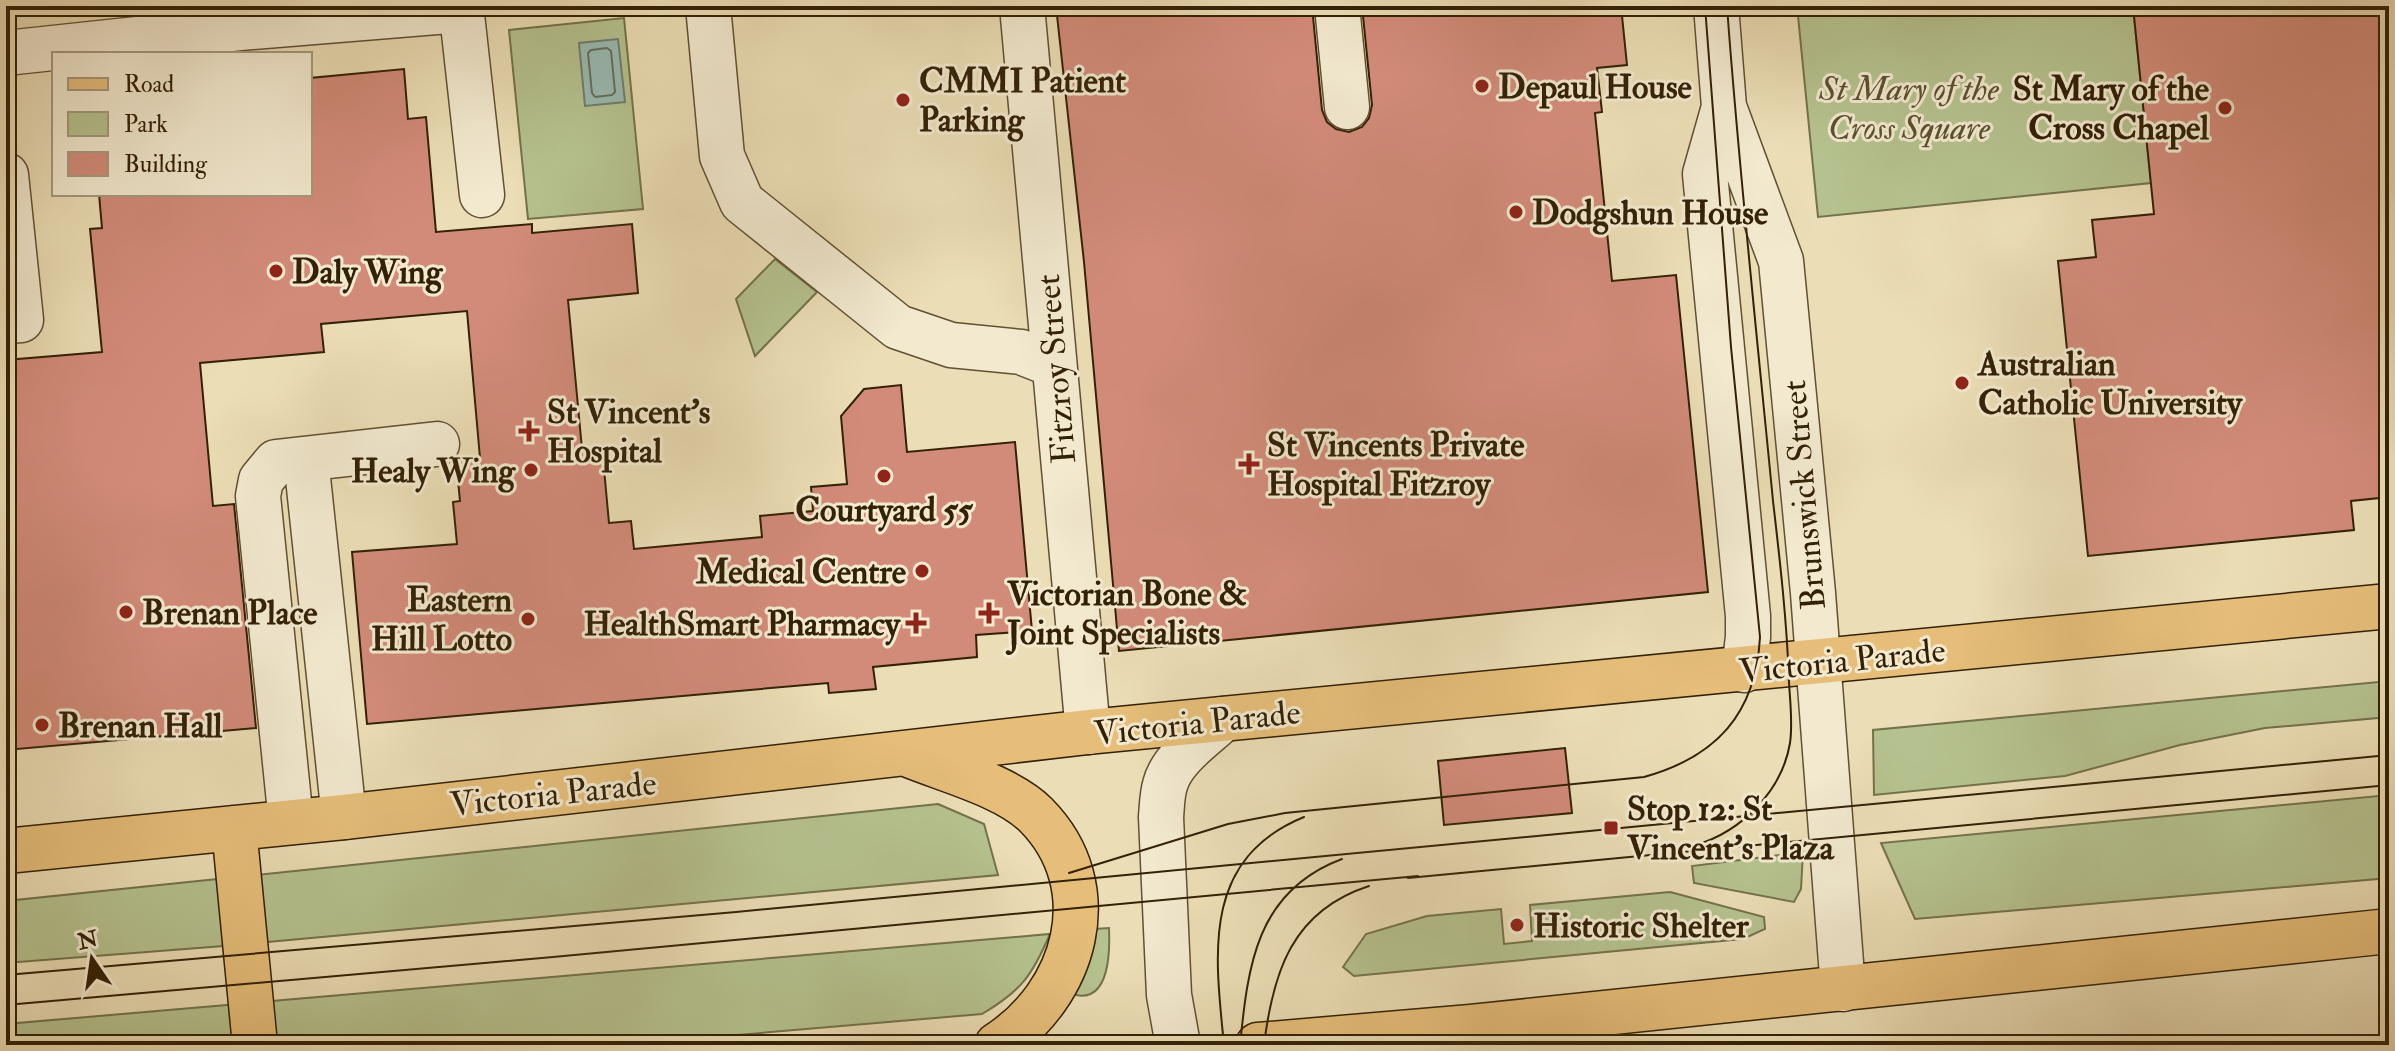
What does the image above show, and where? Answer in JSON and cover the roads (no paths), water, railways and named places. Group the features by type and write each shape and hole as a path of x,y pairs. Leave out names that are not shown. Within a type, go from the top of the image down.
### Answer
{"main road":[{"name":"Victoria Parade","path":"6,851 344,817 1088,732 2389,606"},
{"path":"905,753 1013,798 1034,814 1051,833 1070,873 1077,908 1075,934 1065,965 1038,1007 997,1045"},
{"path":"234,828 255,1045"},
{"path":"1258,1045 1459,1036 1843,989 2389,931"}],"street":[{"path":"708,6 722,156 742,202 898,327 951,345 1021,352 1054,365"},
{"name":"Fitzroy Street","path":"1022,6 1088,732"},
{"path":"1337,6 1347,107"},
{"name":"Brunswick Street","path":"1716,6 1724,107 1781,261 1818,662 1843,989"},
{"path":"6,53 240,17 461,8 482,195"},
{"name":"Brunswick Street","path":"1724,107 1705,174 1748,616 1744,670"},
{"path":"6,175 21,320 6,321"},
{"path":"291,822 258,496 261,480 276,462 437,444"},
{"path":"306,459 344,817"},
{"path":"1178,1045 1169,995 1161,817 1163,795 1170,772 1180,759 1223,719"}],"water":[{"path":"618,39 625,102 585,106 579,43"}],"tram line":[{"path":"1069,873 1228,824 1285,813 1644,777 1692,758 1728,728 1741,710 1750,689 1760,637 1731,347 1705,6"},
{"path":"1696,845 1729,830 1769,793 1786,761 1791,728 1785,614 1748,254 1727,6"},
{"path":"6,975 736,912 2389,755"},
{"path":"1408,878 2389,785"},
{"path":"1224,1045 1218,944 1222,913 1231,884 1247,858 1271,835 1304,817"},
{"path":"1240,1045 1253,960 1274,911 1291,890 1313,873 1342,859"},
{"path":"6,1005 1418,876"},
{"path":"1264,1045 1273,993 1281,969 1304,928 1321,911 1369,886"}],"place":[{"name":"Depaul House","path":"1482,86"},
{"name":"CMMI Patient Parking","path":"903,100"},
{"name":"St Mary of the Cross Chapel","path":"2225,108"},
{"name":"Dodgshun House","path":"1516,212"},
{"name":"Daly Wing","path":"276,271"},
{"name":"Australian Catholic University","path":"1962,383"},
{"name":"St Vincent's Hospital","path":"529,431"},
{"name":"St Vincents Private Hospital Fitzroy","path":"1249,464"},
{"name":"Healy Wing","path":"531,470"},
{"name":"Courtyard 55","path":"884,476"},
{"name":"Medical Centre","path":"922,571"},
{"name":"Brenan Place","path":"126,612"},
{"name":"Victorian Bone & Joint Specialists","path":"989,613"},
{"name":"Eastern Hill Lotto","path":"528,619"},
{"name":"HealthSmart Pharmacy","path":"916,623"},
{"name":"Brenan Hall","path":"42,725"},
{"name":"Stop 12: St Vincent's Plaza","path":"1611,828"},
{"name":"Historic Shelter","path":"1517,925"}],"park label":[{"name":"St Mary of the Cross Square","path":"1909,108"}]}
